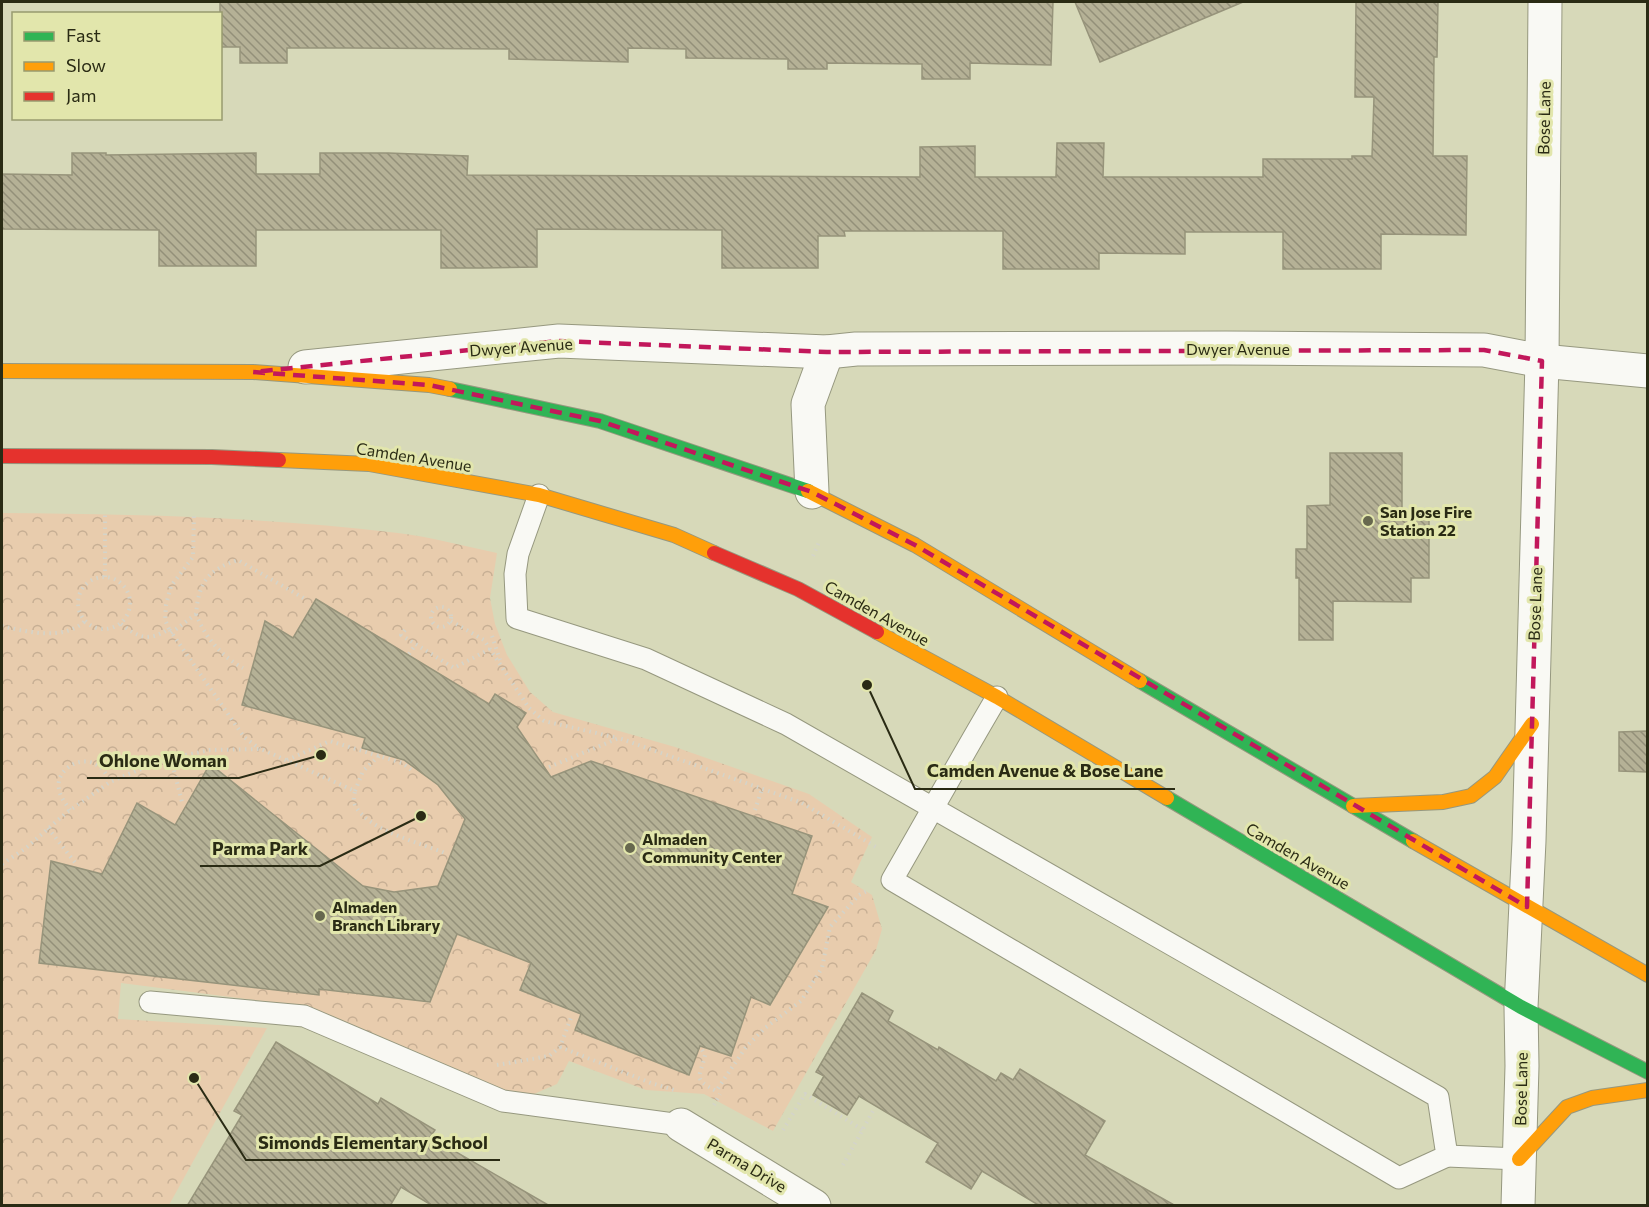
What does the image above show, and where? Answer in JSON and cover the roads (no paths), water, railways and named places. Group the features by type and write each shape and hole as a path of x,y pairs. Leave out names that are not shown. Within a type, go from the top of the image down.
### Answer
{"main road":[{"path":"2,370 253,372 429,385 600,421 812,492 915,545 1040,622 1353,806 1647,975"},
{"name":"Camden Avenue","path":"2,456 212,457 369,464 539,495 674,535 798,589 997,697 1521,1007 1647,1072"},
{"path":"1353,806 1443,802 1471,796 1495,777 1532,724"},
{"path":"1519,1159 1568,1107 1592,1098 1647,1090"}],"street":[{"name":"Bose Lane","path":"1518,1206 1522,1066 1521,1007 1527,907 1542,361 1545,2"},
{"name":"Dwyer Avenue","path":"253,372 559,341 827,352 856,349 1484,350 1542,361 1647,371"},
{"path":"812,492 808,404 827,352"},
{"name":"Parma Drive","path":"681,1125 814,1206"}],"lane":[{"path":"539,495 518,555 515,574 517,618 646,659 786,724 1438,1097 1447,1156"},
{"path":"997,697 897,872 1399,1178 1447,1156 1519,1159"},
{"path":"150,1002 304,1016 504,1101 681,1125"}],"place":[{"name":"San Jose Fire Station 22","path":"1368,521"},
{"name":"Camden Avenue & Bose Lane","path":"867,685"},
{"name":"Ohlone Woman","path":"321,755"},
{"name":"Parma Park","path":"421,816"},
{"name":"Almaden Community Center","path":"630,848"},
{"name":"Almaden Branch Library","path":"320,916"},
{"name":"Simonds Elementary School","path":"194,1078"}]}
